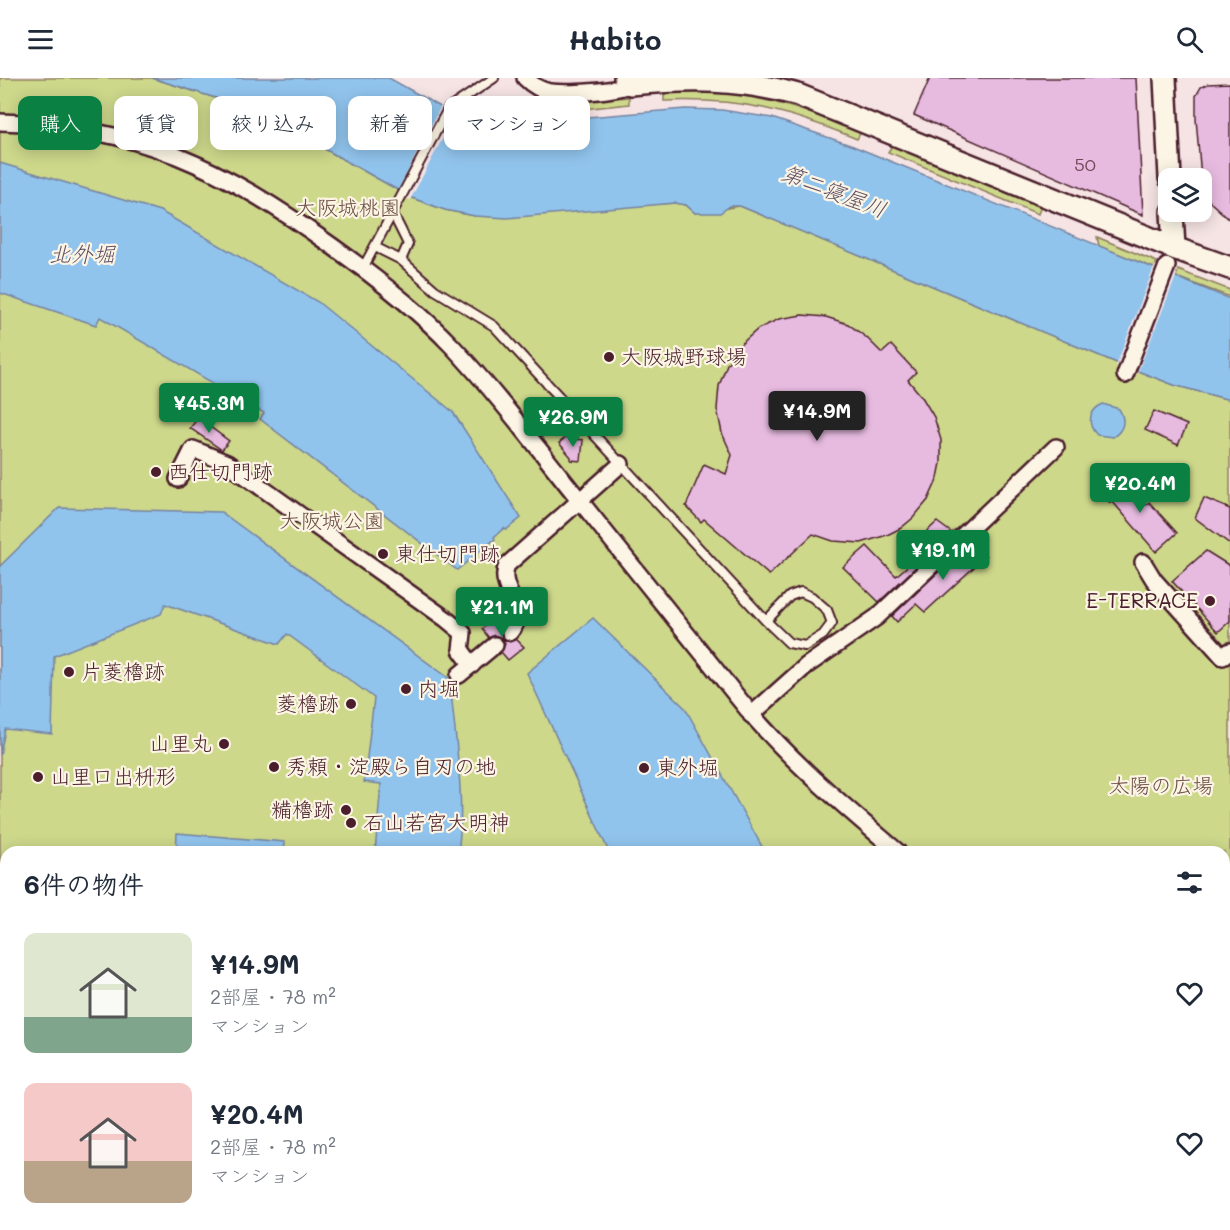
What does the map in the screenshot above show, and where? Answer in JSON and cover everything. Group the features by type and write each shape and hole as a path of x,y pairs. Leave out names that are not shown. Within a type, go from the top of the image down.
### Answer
{"street":[{"path":"525,78 532,85 548,92 617,89 626,81 698,79 736,81 798,95 1171,257 1230,268"},
{"path":"1165,78 1170,168"},
{"path":"0,122 93,130 147,144 179,156 217,173 279,208 363,268 451,345 511,414 751,715 834,798 891,846"},
{"path":"1125,375 1171,257 1172,222"},
{"path":"751,715 806,666 877,617 1056,447"},
{"path":"178,479 193,449 227,463 463,633 461,650 472,665"},
{"path":"510,632 515,627 518,614 504,582 507,565 621,464"},
{"path":"1143,562 1154,580 1223,657 1230,651"},
{"path":"459,675 495,645"}],"lane":[{"path":"363,268 448,108 494,78"},
{"path":"393,214 408,244 401,260"},
{"path":"375,247 401,260 435,290 494,326 766,621 789,643 805,646 823,635 832,623 827,610 812,597 801,592 790,596 766,621"}],"green space":[{"name":"大阪城公園","path":"0,78 152,78 210,96 210,150 326,150 412,198 445,210 475,216 675,203 686,205 695,213 740,206 1174,385 1230,400 1230,846 0,846"},
{"path":"680,90 752,97 794,108 861,132 857,139 785,113 741,104 664,101 664,92"},
{"path":"629,97 629,104 590,108 590,100"},
{"path":"893,144 1041,206 1038,214 888,152"},
{"path":"1097,237 1157,262 1154,268 1099,246"},
{"path":"1178,270 1230,290 1230,297 1176,277"}],"water":[{"name":"第二寝屋川","path":"152,78 389,78 421,96 348,96 348,150 432,150 432,102 444,109 444,150 590,150 590,117 685,109 722,110 772,118 853,146 1230,299 1230,400 1174,385 1117,363 740,206 730,206 720,213 695,213 686,205 675,203 507,218 475,216 445,210 412,198 326,150 336,150 336,96 210,96"},
{"name":"北外堀","path":"0,163 160,211 318,302 453,412 521,518 506,530 504,528 494,537 495,539 457,570 260,419 264,413 100,317 96,325 0,293"},
{"path":"1103,404 1119,409 1123,417 1122,428 1113,437 1097,435 1091,426 1092,414"},
{"name":"内堀","path":"59,508 221,512 450,679 460,788 459,846 376,846 381,784 364,782 374,698 287,634 279,644 165,604 161,614 54,656 52,734 5,729 0,755 0,566"},
{"name":"東外堀","path":"593,618 685,708 762,846 606,846 527,673"},
{"path":"177,833 285,842 285,846 176,846"}],"pier":[{"path":"442,104 444,105 444,136 410,200 397,192 418,150 432,150 432,124"},
{"path":"1155,265 1177,274 1137,374 1116,366"}],"building":[{"path":"930,78 1136,78 1143,215 914,115"},
{"path":"1230,83 1230,220 1212,204 1212,168 1200,168 1196,96 1201,87 1208,84"},
{"path":"802,315 826,317 848,324 882,353 891,345 916,372 908,380 934,417 941,440 941,463 938,478 928,500 901,528 861,543 833,541 813,534 769,575 704,519 701,522 686,506 704,464 726,474 732,455 722,433 717,409 719,386 727,364 740,345 758,329 779,319"},
{"path":"1154,411 1187,425 1178,445 1145,430"},
{"path":"198,418 229,441 222,450 190,428"},
{"path":"570,434 574,439 583,440 581,461 571,460 559,443"},
{"path":"1119,476 1146,505 1149,502 1177,533 1156,552 1112,501 1110,503 1101,493"},
{"path":"1204,498 1230,509 1230,544 1195,518"},
{"path":"937,522 952,533 879,602 843,567 867,546 896,576 936,541 926,532"},
{"path":"968,544 986,556 925,612 916,604 897,622 892,616"},
{"name":"E-TERRACE","path":"1206,551 1230,566 1230,621 1218,632 1172,581"},
{"path":"496,616 503,624 500,632 504,640 510,642 516,639 524,647 508,660 501,652 505,644 502,638 494,635 489,638 482,629"}],"place":[{"name":"大阪城野球場","path":"609,357"},
{"name":"西仕切門跡","path":"156,472"},
{"name":"東仕切門跡","path":"383,554"},
{"name":"E-TERRACE","path":"1210,601"},
{"name":"片菱櫓跡","path":"69,672"},
{"name":"内堀","path":"406,689"},
{"name":"菱櫓跡","path":"351,704"},
{"name":"山里丸","path":"224,744"},
{"name":"秀頼・淀殿ら自刃の地","path":"274,767"},
{"name":"東外堀","path":"644,768"},
{"name":"山里口出枡形","path":"38,777"},
{"name":"糒櫓跡","path":"346,810"},
{"name":"石山若宮大明神","path":"351,823"}],"park label":[{"name":"大阪城桃園","path":"348,208"},
{"name":"太陽の広場","path":"1161,786"}]}
